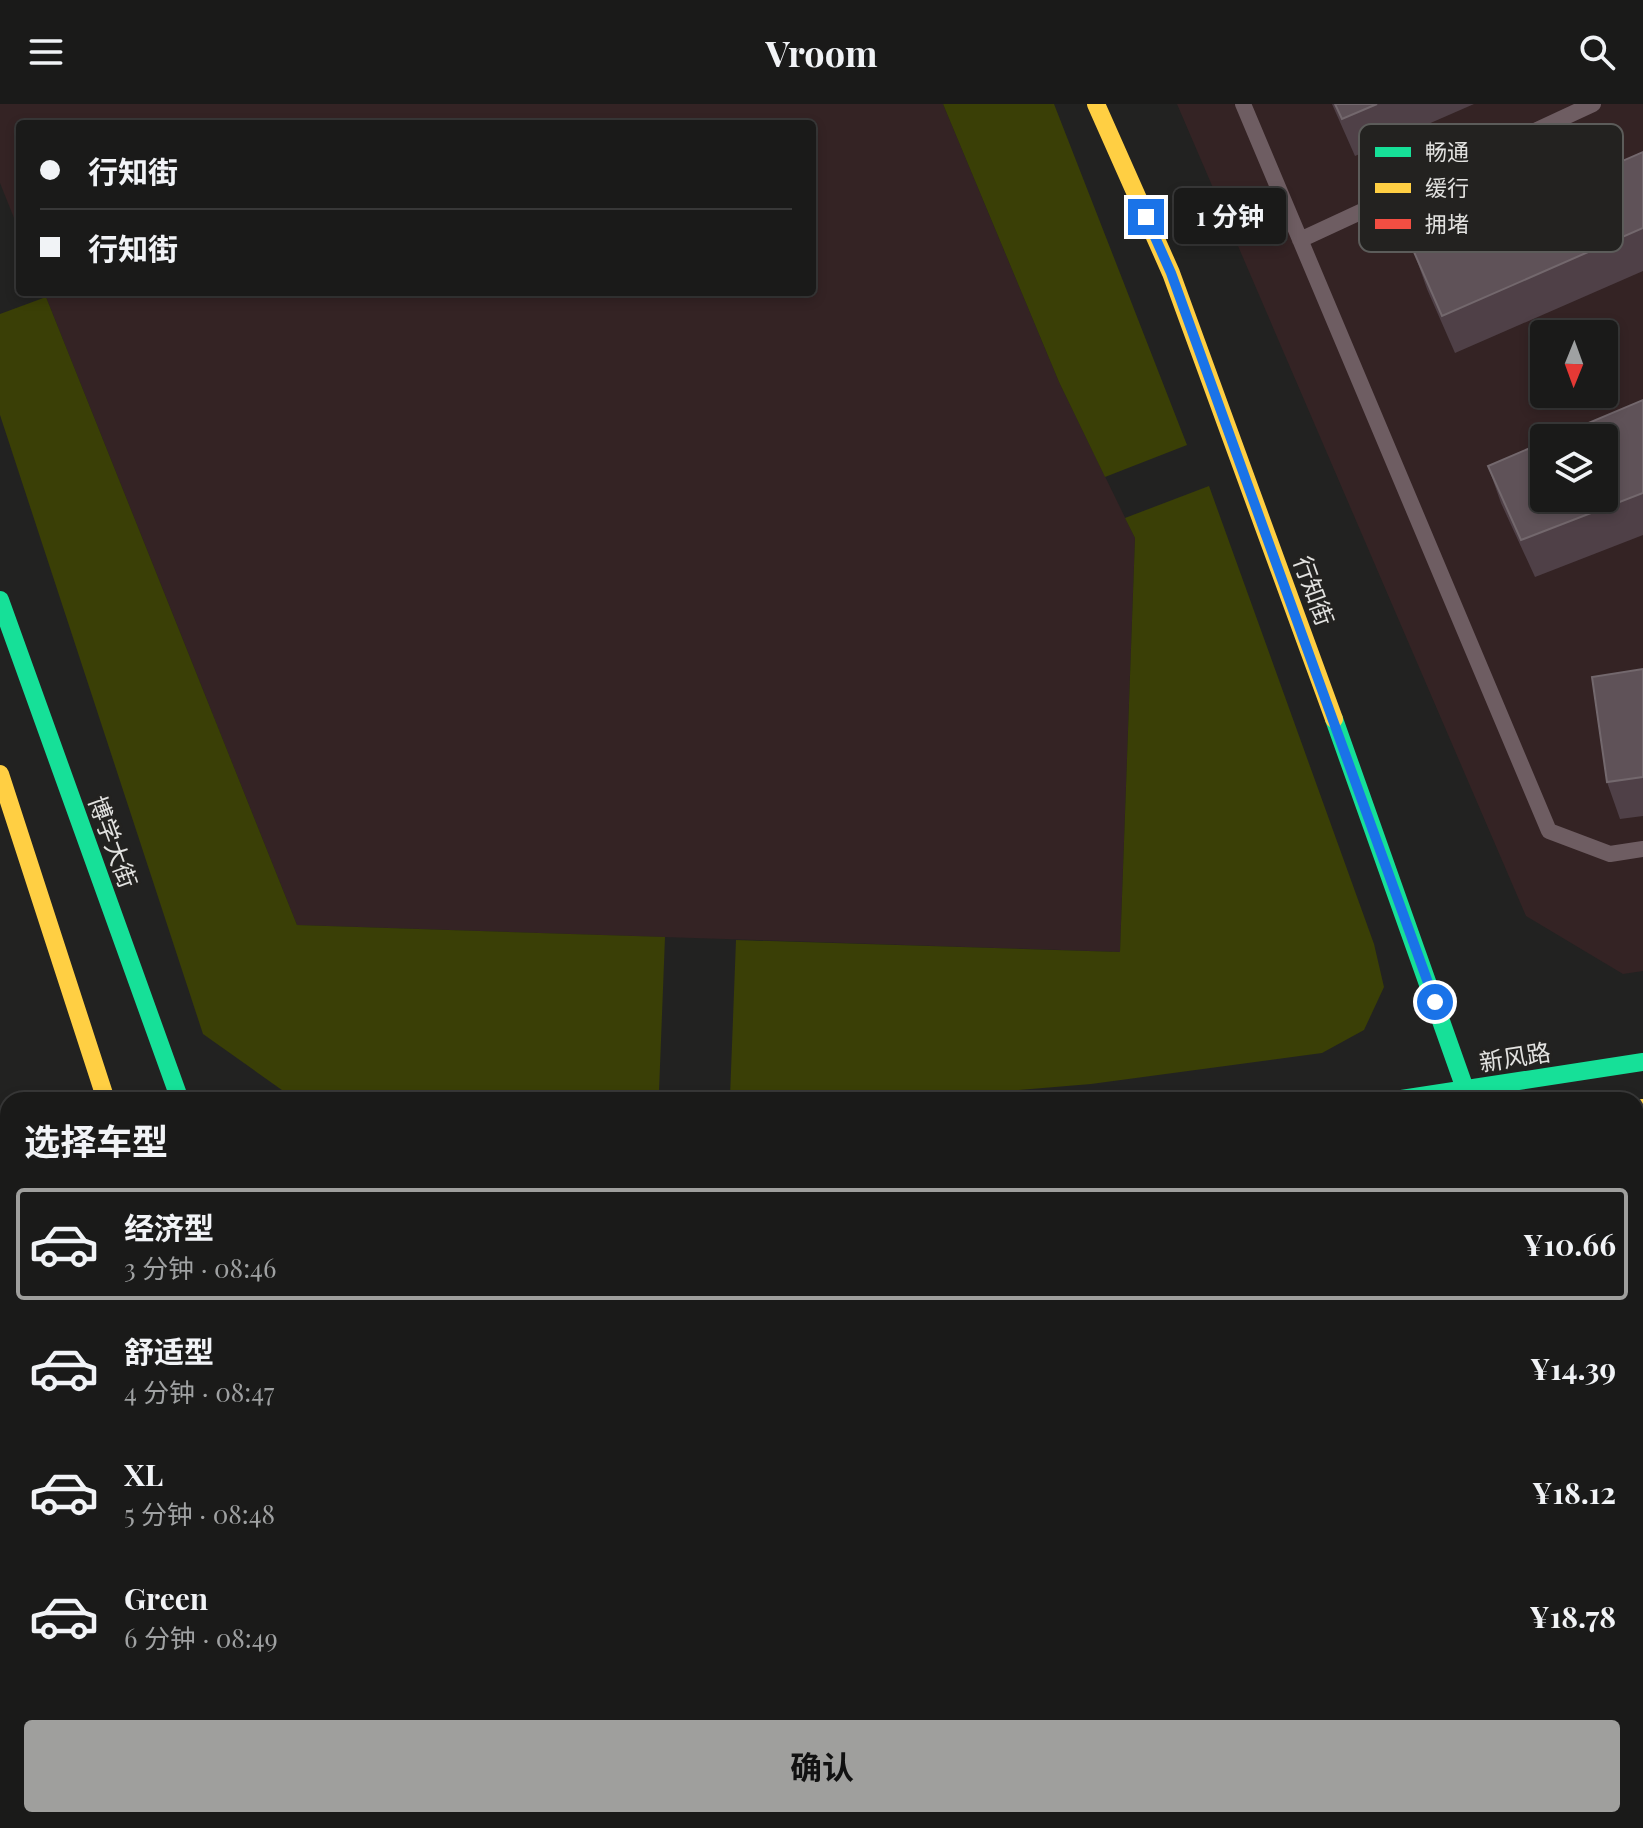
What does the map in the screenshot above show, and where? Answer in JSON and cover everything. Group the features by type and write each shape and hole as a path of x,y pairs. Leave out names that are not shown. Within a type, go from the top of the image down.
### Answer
{"main road":[{"name":"行知街","path":"1096,104 1171,273 1467,1092"},
{"name":"博学大街","path":"0,600 177,1092"},
{"path":"0,774 103,1092"},
{"name":"新风路","path":"1484,1092 1643,1062"}],"lane":[{"path":"1243,104 1549,831 1610,854 1643,849"},
{"path":"1550,124 1593,104"},
{"path":"1300,240 1359,213"}],"shaded area":[{"path":"0,104 943,104 1059,382 1135,538 1120,952 297,925 46,296 816,296 816,120 16,120 16,223 0,183"},
{"path":"1177,104 1643,104 1643,971 1623,974 1526,916"}],"green space":[{"path":"943,104 1054,104 1187,445 1105,477 1059,382"},
{"path":"46,297 297,925 665,937 659,1092 285,1092 203,1034 0,415 0,314"},
{"path":"1209,486 1374,944 1384,987 1364,1030 1322,1053 1091,1084 993,1092 730,1092 736,940 1120,952 1135,538 1125,518"}],"building":[{"path":"1335,104 1377,104 1342,119"},
{"path":"1643,152 1643,228 1623,237 1623,161"},
{"path":"1414,252 1588,252 1442,316"},
{"path":"1643,400 1643,493 1618,503 1618,424 1586,424"},
{"path":"1530,448 1530,512 1594,512 1521,540 1488,466"},
{"path":"1643,669 1643,777 1607,782 1592,677"}],"traffic: fast":[{"path":"0,600 177,1092"},
{"path":"1334,719 1466,1092"},
{"path":"1447,1092 1643,1062"}],"traffic: slow":[{"path":"1096,104 1171,273 1334,719"},
{"path":"0,774 103,1092"}],"route":[{"path":"1146,217 1171,273 1435,1002"}]}
